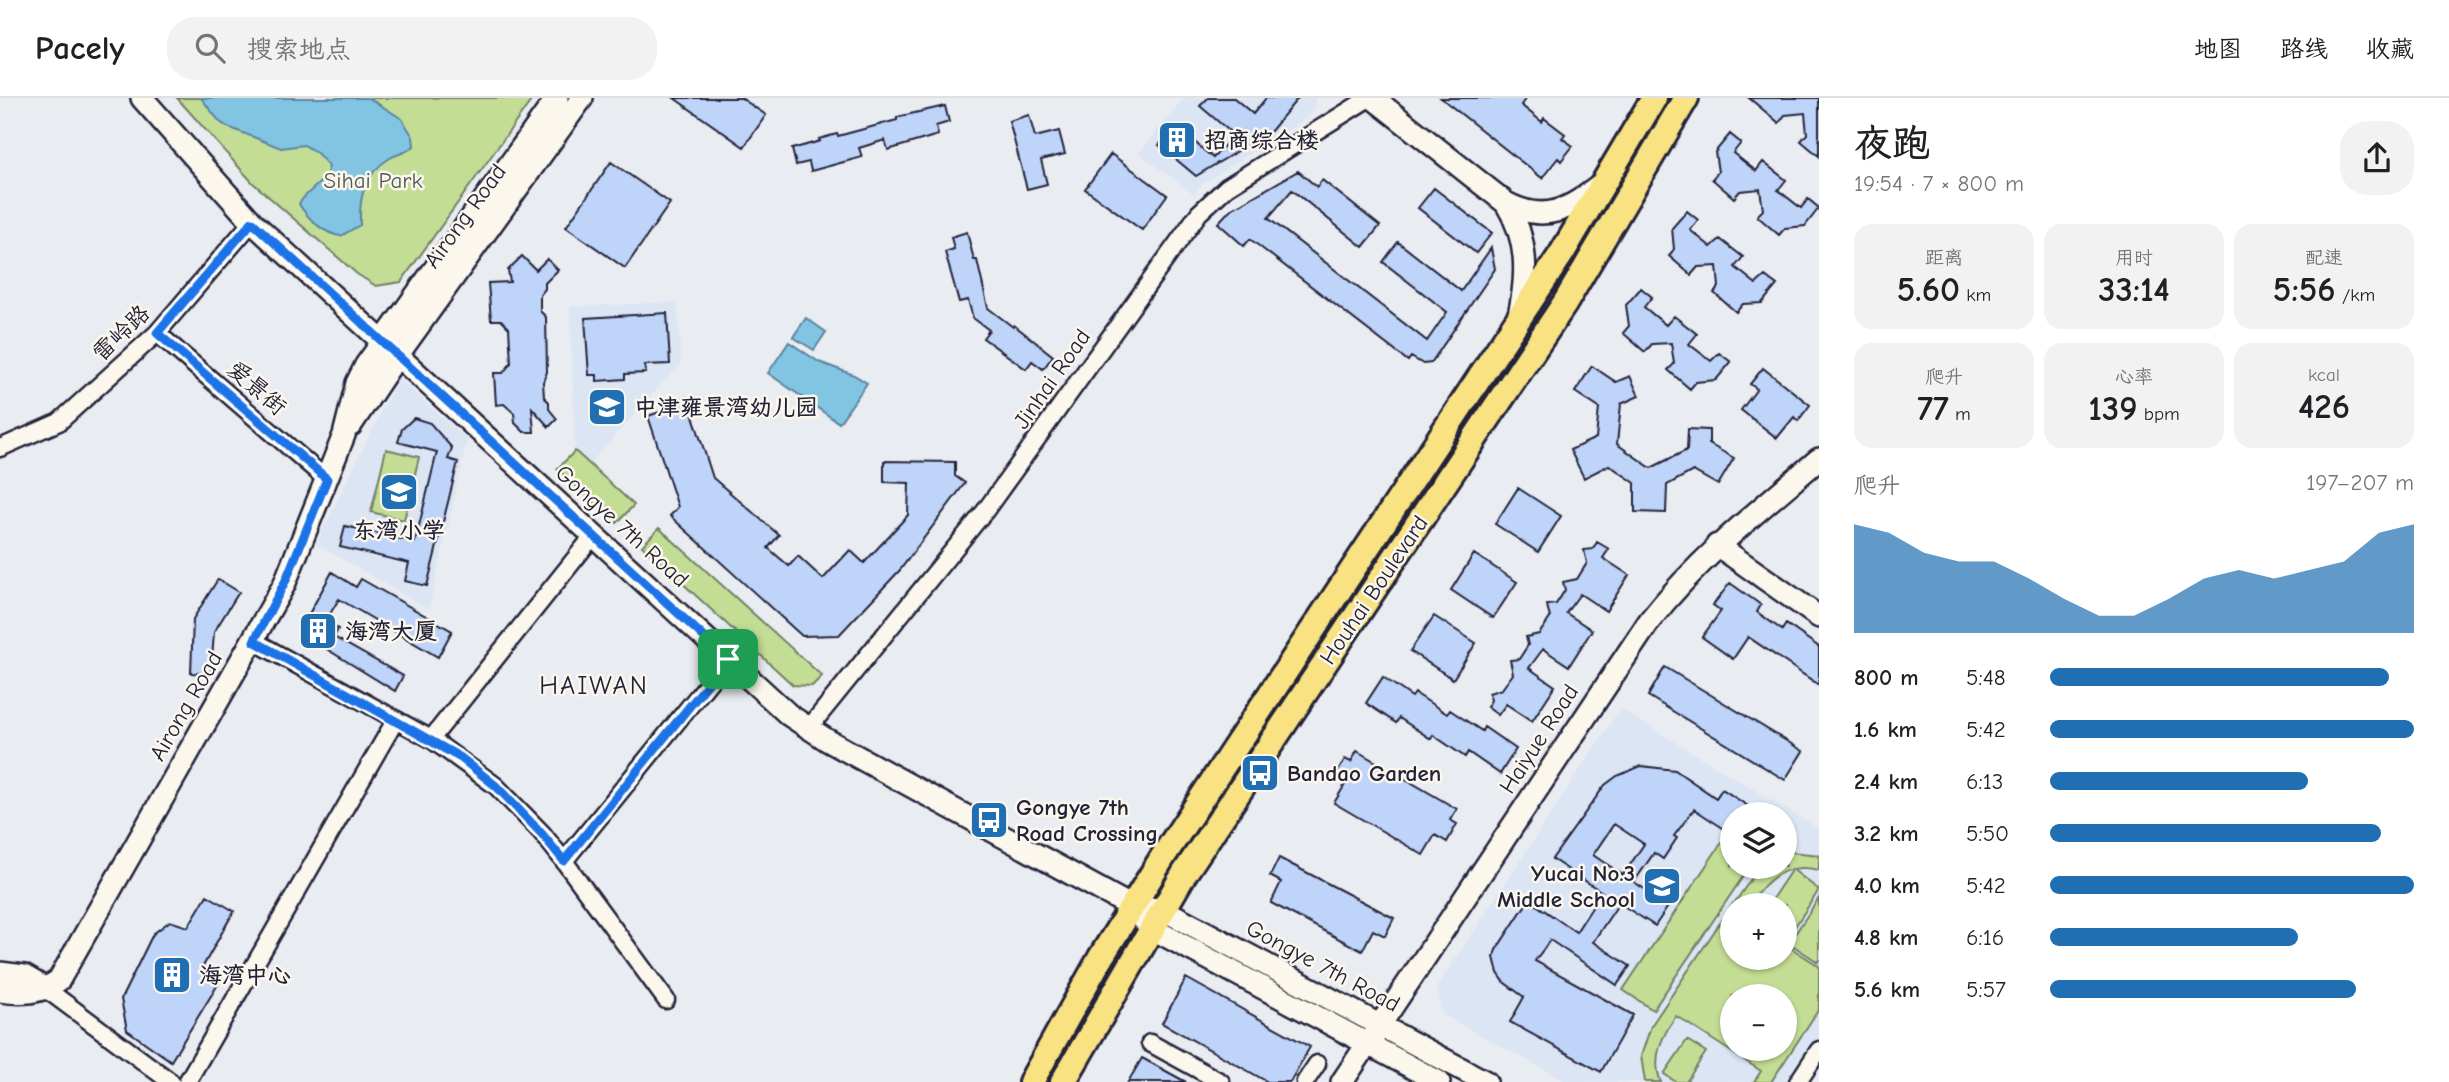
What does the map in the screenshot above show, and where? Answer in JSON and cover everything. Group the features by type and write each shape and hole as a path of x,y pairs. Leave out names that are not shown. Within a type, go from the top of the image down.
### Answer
{"main road":[{"name":"Houhai Boulevard","path":"1031,1082 1132,907 1518,320 1654,98"},
{"name":"Houhai Boulevard","path":"1063,1082 1156,919 1565,303 1686,98"}],"street":[{"name":"Gongye 7th Road","path":"142,98 252,222 380,342 808,729 1132,907 1379,1025 1486,1082"},
{"name":"Airong Road","path":"46,989 59,980 254,641 286,580 344,435 357,383 380,342 557,98"},
{"name":"Airong Road","path":"344,435 397,356 582,98"},
{"path":"1371,98 1506,202 1525,211 1551,212 1567,209 1604,183"},
{"name":"Jinhai Road","path":"808,729 985,511 1199,213 1227,187 1371,98"},
{"path":"1506,202 1518,226 1525,254 1524,294 1518,320"},
{"name":"雷岭路","path":"0,448 58,422 157,333 252,222"},
{"name":"爱景街","path":"157,333 327,479"},
{"name":"Haiyue Road","path":"1342,1082 1637,639 1670,595 1717,545 1819,459"},
{"path":"431,739 594,535"},
{"path":"1717,545 1819,617"},
{"path":"254,641 431,739 496,786 564,861 666,1000"},
{"path":"564,861 728,659"},
{"path":"187,1082 395,721"},
{"name":"Gongye 7th Road","path":"1156,919 1367,1044 1439,1082"},
{"path":"0,973 24,976 46,989 171,1082"},
{"path":"0,991 21,994 46,989"},
{"path":"1150,1043 1221,1082"},
{"path":"1798,1082 1819,1050"},
{"path":"1306,1082 1317,1064"}],"shaded area":[{"path":"1184,98 1315,98 1314,110 1305,119 1203,183 1194,194 1139,153"},
{"name":"中津雍景湾幼儿园","path":"677,302 681,363 589,464 575,451 570,307"},
{"name":"东湾小学","path":"398,378 467,440 429,609 316,544"},
{"name":"Yucai No.3 Middle School","path":"1620,709 1774,802 1720,802 1720,879 1797,879 1797,816 1819,829 1819,1035 1788,1082 1568,1082 1442,1014 1437,987"}],"green space":[{"name":"Sihai Park","path":"177,98 533,98 401,282 376,286 357,274 253,183"},
{"path":"386,449 419,457 404,520 371,512"},
{"path":"575,451 634,505 617,523 557,469"},
{"path":"659,528 822,676 812,686 793,685 642,546"},
{"path":"1720,845 1720,879 1741,879 1732,893 1720,893 1720,911 1653,1010 1623,990"},
{"path":"1797,853 1819,855 1819,870 1797,868"},
{"path":"1797,873 1819,890 1797,923 1797,893 1776,893 1785,879 1797,879"},
{"path":"1751,879 1771,879 1758,893 1741,893"},
{"path":"1819,898 1818,962 1797,948 1797,931"},
{"path":"1720,923 1720,970 1797,970 1797,952 1819,966 1819,1009 1797,1042 1797,984 1720,984 1720,1044 1676,1016 1666,1031 1658,1056 1661,1082 1645,1082 1641,1056 1651,1026"},
{"path":"1687,1040 1706,1052 1686,1082 1676,1082 1664,1074"},
{"path":"1746,1061 1785,1061 1771,1082 1754,1082 1761,1071"}],"water":[{"path":"201,98 369,98 402,119 413,137 414,146 390,158 374,171 362,195 360,225 341,236 335,235 317,225 299,204 327,172 329,166 317,153 304,145 281,148 228,127 220,122"},
{"path":"806,318 826,332 814,350 793,337"},
{"path":"789,342 819,362 854,375 867,383 839,423 768,373"}],"building":[{"path":"674,98 741,98 766,115 744,147"},
{"name":"招商综合楼","path":"1208,98 1234,98 1253,114 1266,98 1298,98 1271,131 1196,176 1159,145 1175,125 1213,158 1234,135 1200,106"},
{"path":"1441,98 1526,98 1521,105 1542,122 1544,118 1565,134 1562,138 1573,146 1561,161 1558,158 1542,178"},
{"path":"1749,98 1819,98 1819,156 1801,141 1807,134 1805,113 1785,115 1779,123"},
{"path":"945,106 949,122 936,126 938,135 888,150 885,140 859,148 862,157 811,171 809,162 796,165 792,149 837,134 838,136 897,120 897,117"},
{"path":"1029,115 1035,137 1059,131 1065,154 1041,160 1047,184 1027,189 1009,121"},
{"path":"1730,134 1741,143 1733,153 1756,171 1763,162 1786,180 1778,190 1801,208 1808,199 1819,208 1805,226 1785,228 1779,235 1757,216 1763,210 1760,189 1740,191 1734,198 1712,179 1718,172 1715,152"},
{"path":"1111,154 1167,195 1142,230 1085,189"},
{"path":"611,162 670,203 625,268 566,227"},
{"path":"1298,171 1317,187 1322,180 1380,226 1363,247 1292,190 1268,218 1427,341 1447,312 1383,262 1398,242 1461,291 1491,248 1495,269 1431,363 1423,364 1411,357 1408,361 1250,239 1244,246 1218,223 1230,210"},
{"path":"1434,188 1492,233 1476,253 1418,208"},
{"path":"1687,211 1698,220 1690,230 1711,247 1720,239 1743,257 1735,267 1756,284 1765,276 1777,285 1762,303 1743,304 1736,312 1714,293 1719,287 1717,266 1698,267 1691,275 1669,256 1674,249 1672,228"},
{"path":"967,232 974,260 977,260 988,308 1053,356 1043,369 1032,361 1026,369 983,338 989,330 973,318 968,300 959,302 945,252 954,249 951,237"},
{"path":"522,256 536,270 547,259 558,270 545,283 545,289 540,295 540,311 546,317 547,372 543,382 544,397 557,419 549,427 532,408 534,432 524,432 515,423 514,413 504,404 496,405 494,373 503,373 511,363 509,328 501,320 491,320 488,283 510,282 508,270"},
{"path":"1641,288 1652,297 1644,307 1666,325 1674,316 1697,334 1689,344 1711,361 1719,353 1731,362 1716,380 1696,382 1690,389 1668,370 1674,364 1671,343 1652,344 1645,352 1623,333 1629,326 1626,305"},
{"path":"667,313 670,364 645,365 646,373 625,374 625,379 597,381 597,375 589,375 585,318"},
{"path":"1592,366 1616,382 1630,376 1639,396 1621,404 1617,444 1651,468 1687,450 1688,429 1709,430 1709,444 1734,458 1718,485 1693,471 1667,485 1666,513 1635,512 1635,483 1609,465 1584,478 1570,450 1596,438 1599,408 1575,392"},
{"path":"1763,368 1810,405 1798,421 1794,417 1777,438 1741,410 1757,389 1750,384"},
{"path":"687,397 713,478 779,535 768,548 789,566 798,556 823,579 850,550 864,563 908,515 909,483 884,482 884,461 955,462 955,476 965,483 900,570 839,635 802,636 670,516 678,507 648,416 672,408 669,403"},
{"path":"414,418 430,423 452,448 448,459 458,462 427,586 405,581 409,563 340,547 345,526 415,542 437,452 398,442 402,429"},
{"path":"1518,488 1561,516 1538,552 1495,524"},
{"path":"1597,542 1609,549 1603,558 1629,575 1606,611 1580,594 1566,613 1592,630 1569,666 1543,649 1529,668 1555,686 1532,721 1506,704 1498,715 1487,707 1491,700 1489,693 1502,689 1513,674 1510,660 1519,659 1528,645 1526,637 1539,634 1550,618 1547,605 1556,604 1565,590 1563,582 1577,579 1587,563 1584,550 1593,549"},
{"path":"1474,554 1517,582 1493,618 1451,590"},
{"path":"332,572 356,587 361,579 452,631 438,657 339,599 325,622 338,629 334,637 403,676 395,691 299,632"},
{"path":"218,579 239,592 214,632 211,674 191,673 193,619"},
{"path":"1730,583 1761,605 1757,612 1782,630 1786,624 1819,647 1819,685 1748,637 1733,659 1702,637 1721,611 1713,605"},
{"path":"1434,616 1476,643 1453,679 1410,651"},
{"path":"1665,667 1803,751 1785,780 1648,696"},
{"path":"1383,677 1412,697 1415,693 1447,714 1450,710 1482,731 1484,727 1516,749 1500,774 1468,752 1465,757 1433,735 1431,739 1399,718 1396,723 1366,703"},
{"path":"1357,751 1457,809 1450,820 1457,824 1447,842 1435,835 1423,855 1334,803 1346,783 1335,777 1345,759 1351,762"},
{"path":"1641,766 1675,770 1716,798 1722,789 1742,802 1720,802 1720,826 1694,809 1674,836 1677,838 1663,859 1654,853 1634,882 1669,905 1655,926 1619,903 1593,942 1630,966 1617,985 1550,940 1535,961 1633,1015 1601,1072 1510,1022 1524,997 1505,983 1498,973 1494,957 1529,900 1576,932 1602,892 1552,859 1605,785 1617,776","holes":["1614,824 1644,844 1623,875 1593,855"]},
{"path":"1279,858 1394,918 1385,936 1373,930 1362,951 1271,903 1281,882 1270,876"},
{"name":"海湾中心","path":"207,895 234,911 201,970 220,981 171,1061 127,1030 121,999 153,934 170,921 188,927"},
{"path":"1186,978 1310,1047 1290,1082 1268,1082 1162,1023"},
{"path":"1142,1058 1186,1082 1128,1082"}],"place":[{"name":"招商综合楼","path":"1177,140"},
{"name":"中津雍景湾幼儿园","path":"607,407"},
{"name":"东湾小学","path":"399,492"},
{"name":"海湾大厦","path":"318,631"},
{"name":"Bandao Garden","path":"1260,773"},
{"name":"Gongye 7th Road Crossing","path":"989,820"},
{"name":"Yucai No.3 Middle School","path":"1662,886"},
{"name":"海湾中心","path":"172,975"}],"district":[{"name":"HAIWAN","path":"594,686"}],"route":[{"path":"252,222 728,659 564,861 496,786 461,758 254,641 286,580 327,479 157,333 252,222"}]}
